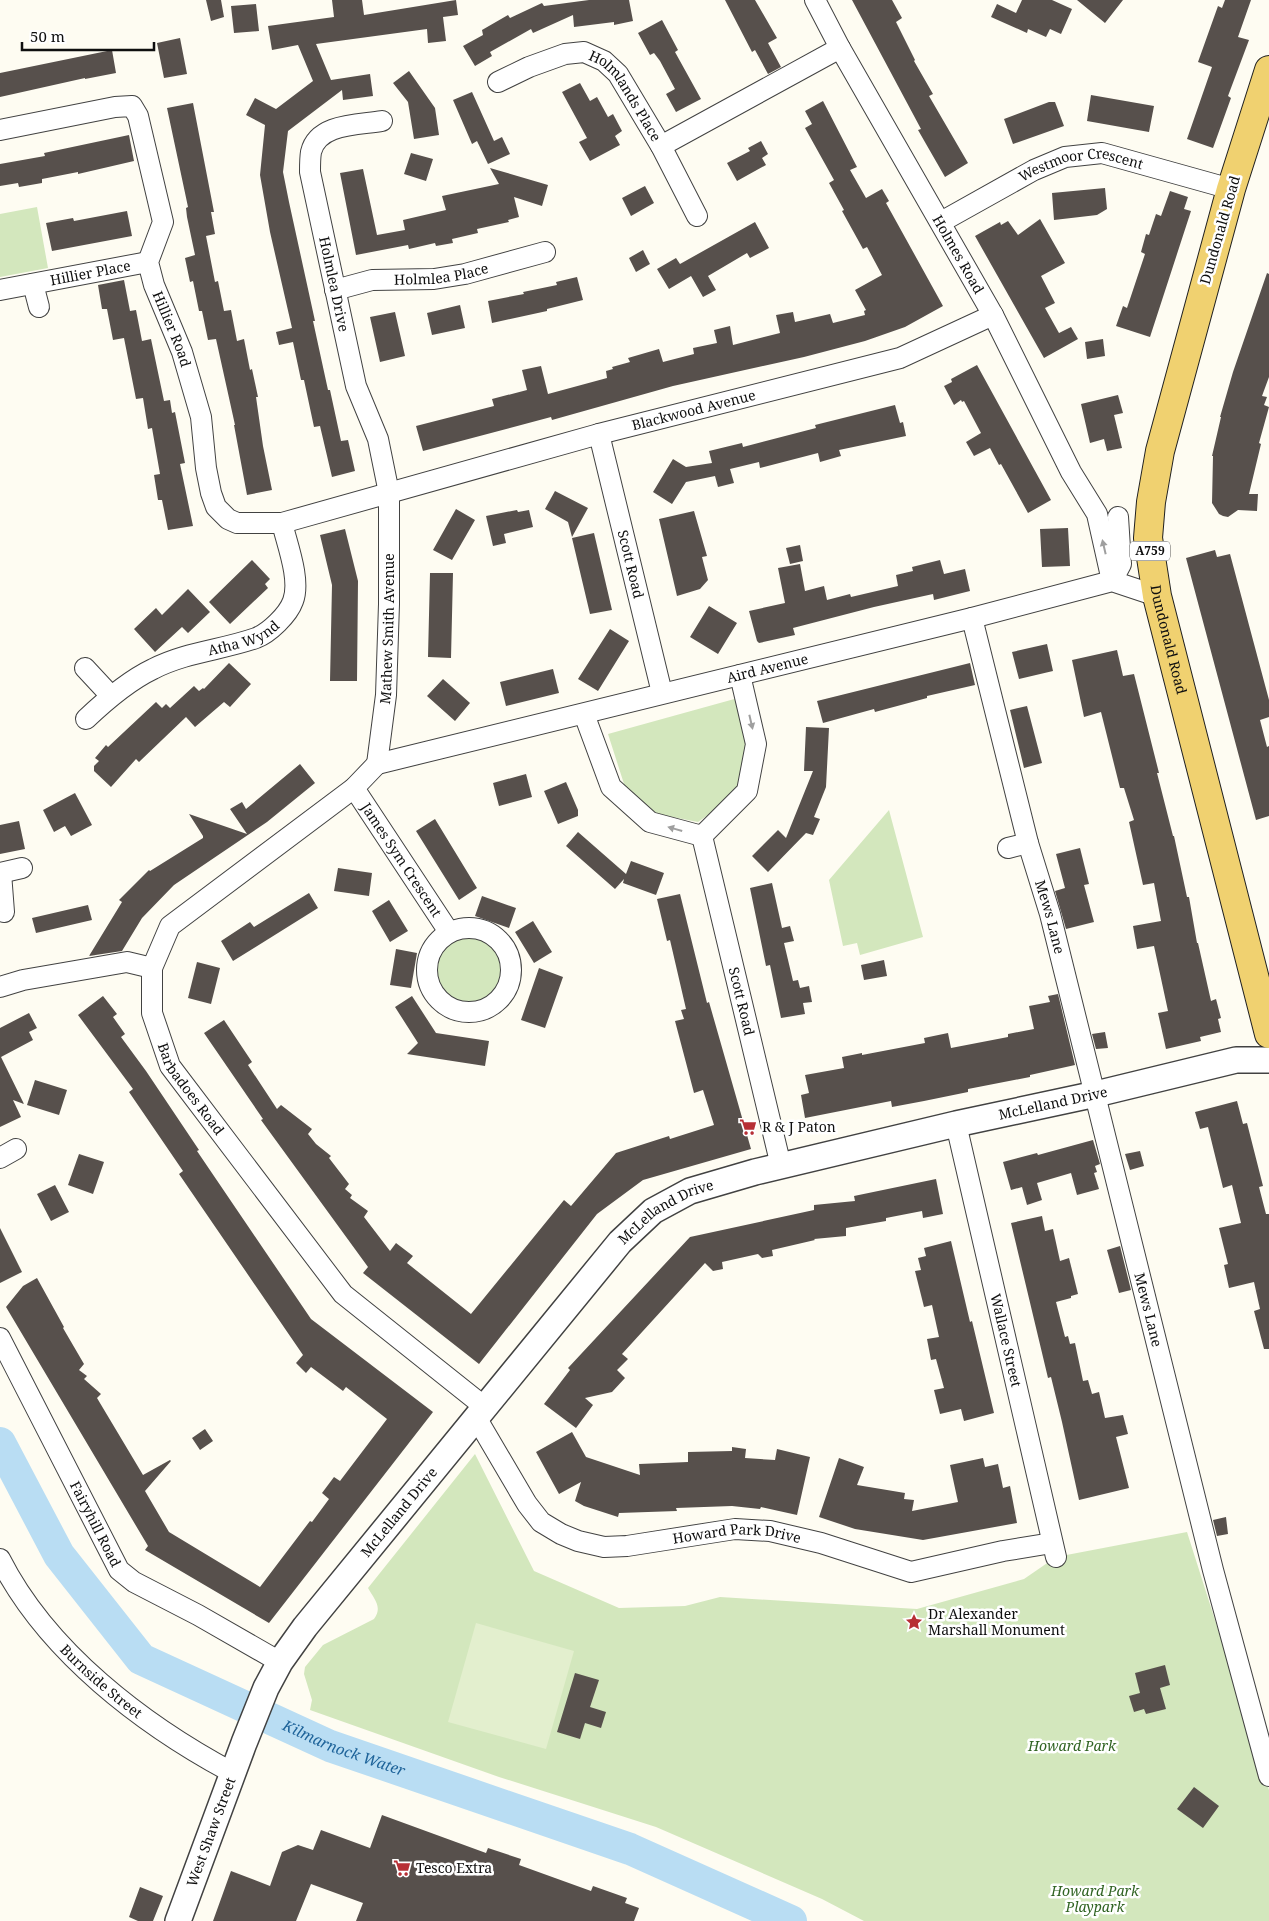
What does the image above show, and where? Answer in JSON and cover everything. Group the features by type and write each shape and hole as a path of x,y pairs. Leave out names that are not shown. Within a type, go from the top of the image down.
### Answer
{"main road":[{"name":"Dundonald Road","path":"1269,70 1231,189 1160,451 1151,502 1148,538 1157,596 1269,1034"}],"street":[{"name":"Holmes Road","path":"815,0 840,48 993,315 1071,472 1097,514 1112,581"},
{"name":"Holmlands Place","path":"661,146 840,48"},
{"name":"Holmlands Place","path":"498,82 529,66 565,54 584,52 604,60 618,74 661,146 697,216"},
{"path":"0,130 115,107 132,106 138,116 163,222 148,262"},
{"name":"Holmlea Drive","path":"382,121 334,129 319,136 311,152 310,172 356,386 378,439 389,493"},
{"name":"Westmoor Crescent","path":"940,222 1034,170 1065,157 1102,153 1231,189"},
{"name":"Holmlea Place","path":"335,290 372,280 434,279 465,274 544,252"},
{"name":"Hillier Place","path":"0,290 148,262"},
{"name":"Hillier Road","path":"148,262 154,285 182,352 201,417 206,468 211,493 216,507 228,519 237,524 282,523 389,493"},
{"name":"Hillier Place","path":"33,284 39,307"},
{"name":"Blackwood Avenue","path":"389,493 599,434 900,358 993,315"},
{"name":"Scott Road","path":"599,434 662,693"},
{"name":"Mathew Smith Avenue","path":"377,764 386,695 389,604 389,493"},
{"path":"1097,514 1118,517 1151,502"},
{"path":"1118,517 1121,564 1112,581 1157,596"},
{"name":"Atha Wynd","path":"86,719 111,696 153,668 199,652 257,638 280,621 293,601 296,582 282,523"},
{"name":"Aird Avenue","path":"377,764 972,618 1112,581"},
{"name":"Mews Lane","path":"972,618 1028,843 1050,914 1096,1094 1213,1570 1269,1776"},
{"path":"85,668 111,696"},
{"path":"584,714 611,787 650,822 702,836 747,791 756,744 740,675"},
{"name":"Barbadoes Road","path":"377,764 354,788 170,926 152,968 152,1013 170,1066 342,1294 481,1413"},
{"name":"James Sym Crescent","path":"354,788 449,932"},
{"name":"Scott Road","path":"702,836 781,1166"},
{"path":"1008,848 1028,843"},
{"path":"4,912 0,873 22,868"},
{"name":"James Sym Crescent","path":"463,928 476,928 491,933 503,944 510,957 512,973 507,990 494,1005 473,1013 456,1011 442,1003 432,991 426,974 428,958 437,942 449,932 463,928"},
{"path":"0,987 23,980 127,962 152,968"},
{"name":"McLelland Drive","path":"266,1688 280,1662 304,1627 620,1242 653,1211 690,1191 781,1166 1236,1060 1269,1060"},
{"name":"Wallace Street","path":"956,1124 1054,1550"},
{"name":"Fairyhill Road","path":"0,1338 119,1570 134,1582 198,1615 280,1662"},
{"name":"Howard Park Drive","path":"481,1413 527,1504 541,1522 561,1534 578,1541 604,1547 627,1546 734,1529 770,1531 821,1543 911,1572 1003,1551 1054,1550"},
{"name":"Burnside Street","path":"0,1559 12,1584 29,1606 59,1642 98,1681 156,1726 210,1761 233,1773"},
{"name":"West Shaw Street","path":"178,1921 266,1688"}],"green space":[{"path":"37,207 48,268 0,277 0,214"},
{"path":"738,698 749,763 733,797 698,822 657,814 625,787 608,734"},
{"path":"889,810 923,937 860,955 857,943 843,946 829,880"},
{"path":"470,935 483,938 495,945 502,957 505,970 502,983 495,995 483,1002 470,1005 457,1002 445,995 438,983 435,970 438,957 445,945 457,938"},
{"name":"Howard Park","path":"475,1454 534,1571 619,1608 685,1606 720,1597 917,1609 1024,1579 1056,1557 1187,1532 1269,1790 1269,1921 864,1921 822,1899 656,1827 499,1777 310,1710 312,1700 304,1674 305,1667 323,1645 374,1619 377,1615 378,1607 368,1588"},
{"path":"476,1623 574,1651 546,1749 448,1722"}],"building":[{"path":"206,0 221,0 224,17 211,21"},
{"path":"332,0 362,0 364,15 456,0 458,15 443,17 446,41 428,43 427,29 316,44 331,80 370,74 373,96 343,100 342,90 288,131 283,172 328,390 330,390 341,441 348,440 355,471 332,477 320,426 314,427 304,380 301,380 293,342 279,345 276,332 292,328 270,232 260,175 265,125 246,115 255,98 276,109 313,81 298,45 272,50 268,26 334,17"},
{"path":"589,0 629,0 633,21 614,25 614,22 574,27 573,15 533,33 531,29 490,52 492,56 475,66 463,46 483,35 482,30 508,15 510,18 542,3 544,6"},
{"path":"725,0 755,0 777,38 768,43 781,67 768,74 755,50 752,52"},
{"path":"852,0 892,0 902,18 896,22 914,61 933,94 929,96 968,163 945,177 918,130 921,129"},
{"path":"1022,0 1052,0 1072,9 1061,34 1050,29 1046,37 1028,29 1027,33 991,17 997,4 1016,13"},
{"path":"1077,0 1123,0 1105,23"},
{"path":"1225,0 1251,0 1238,37 1249,40 1228,96 1231,98 1213,148 1187,139 1212,67 1198,62 1218,6 1222,8"},
{"path":"256,4 259,31 234,33 231,6"},
{"path":"662,20 678,50 675,52 701,99 676,112 666,94 675,89 660,61 654,53 650,55 638,33"},
{"path":"180,38 187,74 164,78 157,43"},
{"path":"112,50 116,73 0,97 0,73"},
{"path":"409,71 435,108 439,135 414,139 408,102 393,83"},
{"path":"580,83 590,101 597,97 608,117 613,114 622,131 615,136 620,145 590,161 579,142 587,138 562,92"},
{"path":"472,92 494,141 502,137 510,154 488,164 477,141 472,144 453,100"},
{"path":"1091,95 1154,106 1149,132 1087,121"},
{"path":"823,101 857,167 850,170 866,198 882,189 889,201 886,203 943,306 905,327 865,341 804,357 673,386 552,420 551,417 423,451 416,426 494,406 492,399 527,390 522,370 541,366 548,394 607,378 606,371 613,369 612,367 630,362 628,358 659,349 663,362 694,354 693,348 717,343 714,330 730,326 733,345 780,333 776,315 793,312 795,322 830,314 833,323 865,315 864,311 866,310 855,290 882,275 867,247 863,249 842,211 844,210 829,183 834,180 805,128 812,124 805,111"},
{"path":"1049,102 1055,102 1064,126 1013,144 1004,119"},
{"path":"193,103 214,212 211,212 215,234 206,236 215,282 218,281 224,311 231,310 237,341 244,339 258,397 256,397 263,446 272,490 247,495 235,425 216,339 208,340 202,311 199,311 193,281 190,282 185,258 195,255 187,217 186,208 188,207 167,108"},
{"path":"129,135 134,161 78,174 78,172 42,179 42,183 19,187 18,183 0,186 0,164 45,156 44,153"},
{"path":"761,141 768,154 762,158 766,165 737,181 727,163 750,151 748,148"},
{"path":"411,153 433,159 426,181 404,174"},
{"path":"490,168 548,185 542,206 514,197 519,217 508,220 509,222 477,229 478,233 452,239 453,243 436,246 435,243 409,249 408,245 356,255 340,173 363,169 377,235 405,230 403,220 446,210 442,196 499,184"},
{"path":"645,186 654,203 631,216 622,198"},
{"path":"1105,188 1107,209 1097,215 1054,220 1052,193"},
{"path":"1170,191 1188,197 1184,209 1191,211 1150,337 1116,326 1123,306 1127,308 1145,254 1141,252 1146,234 1149,235 1156,214 1161,216"},
{"path":"127,211 132,236 52,251 46,223 73,218 74,221"},
{"path":"1040,219 1065,263 1041,276 1055,303 1045,308 1059,333 1071,327 1078,339 1044,358 975,236 1000,222 1001,225 1008,221 1018,235"},
{"path":"755,222 769,248 750,258 747,253 708,276 716,290 703,297 691,276 669,289 657,269 676,258 680,264"},
{"path":"643,250 650,264 636,272 629,258"},
{"path":"1267,273 1269,274 1269,377 1262,396 1267,397 1264,405 1269,407 1259,443 1261,444 1249,494 1258,494 1257,511 1238,510 1228,517 1219,514 1212,503 1212,456 1220,417 1233,372"},
{"path":"577,277 583,300 547,309 547,311 492,323 488,301 524,294 523,292 557,285 556,282"},
{"path":"124,280 130,311 136,310 142,341 151,339 164,401 170,400 172,413 175,412 185,463 180,464 193,526 168,530 162,500 158,500 154,475 160,474 152,428 148,429 143,398 136,399 124,338 113,340 107,309 102,309 98,285"},
{"path":"460,305 465,328 432,335 427,313"},
{"path":"395,312 405,356 380,362 370,317"},
{"path":"1103,339 1105,356 1087,359 1085,342"},
{"path":"977,365 1051,500 1028,513 990,448 974,456 966,442 981,433 964,401 962,402 961,400 954,405 944,386 952,382 951,379"},
{"path":"1118,395 1123,413 1114,415 1122,448 1107,451 1104,439 1090,443 1081,404"},
{"path":"895,405 900,423 903,422 906,436 839,450 841,456 820,462 818,453 760,468 759,462 730,469 734,483 718,487 715,476 686,482 672,504 653,492 673,459 686,467 712,463 709,451 742,443 743,447 816,428 815,425"},
{"path":"555,491 588,508 572,537 568,522 545,509"},
{"path":"456,509 475,520 452,560 433,550"},
{"path":"517,510 518,512 529,510 533,527 504,534 506,543 493,546 486,516"},
{"path":"694,511 707,556 702,557 708,580 700,589 677,596 659,519"},
{"path":"1068,528 1070,566 1042,567 1040,529"},
{"path":"345,529 358,581 357,681 330,681 332,585 320,535"},
{"path":"594,533 612,610 590,614 572,538"},
{"path":"800,545 803,561 790,564 786,548"},
{"path":"1215,550 1217,557 1230,554 1269,700 1269,717 1260,720 1267,747 1269,746 1269,816 1256,820 1186,558"},
{"path":"252,560 270,579 265,584 268,588 230,624 209,602"},
{"path":"940,560 944,574 965,569 970,591 934,600 933,594 874,607 793,628 795,635 759,643 757,641 749,611 785,603 778,568 800,564 805,591 824,586 827,600 850,594 851,597 898,586 896,575 913,571 912,567"},
{"path":"430,573 453,573 451,658 428,657"},
{"path":"188,589 210,612 188,633 182,627 155,652 134,629 156,608 162,615"},
{"path":"709,606 737,623 718,654 690,637"},
{"path":"610,629 629,641 598,691 578,679"},
{"path":"1047,644 1053,671 1019,679 1012,652"},
{"path":"1117,650 1123,676 1134,674 1187,897 1189,897 1197,943 1211,1001 1216,999 1221,1018 1218,1019 1221,1032 1200,1037 1201,1041 1166,1049 1158,1013 1168,1011 1154,946 1137,949 1133,926 1161,921 1154,883 1143,885 1129,822 1134,820 1124,788 1120,788 1101,712 1084,717 1072,660"},
{"path":"229,663 251,684 230,707 224,702 195,727 186,717 139,762 136,759 111,787 94,771 94,766 99,761 95,758 106,745 108,747 156,702 162,708 166,704 170,708 194,686 199,691 204,689"},
{"path":"970,663 975,685 927,696 927,698 875,712 874,709 823,723 817,701"},
{"path":"553,669 559,693 506,706 500,682"},
{"path":"443,679 470,703 455,721 427,696"},
{"path":"1027,706 1042,763 1024,768 1010,710"},
{"path":"806,727 829,728 826,787 814,817 820,819 813,835 806,833 768,872 752,856 778,830 786,838 813,771 804,771"},
{"path":"300,764 315,783 267,822 174,885 142,918 122,951 89,956 122,902 119,900 149,870 203,838 189,814 247,834 230,809 242,802 246,809"},
{"path":"526,774 532,797 499,806 493,783"},
{"path":"566,782 578,810 578,816 558,824 544,791"},
{"path":"75,793 92,825 71,836 65,826 54,832 43,810"},
{"path":"435,819 477,888 459,900 416,831"},
{"path":"19,821 25,849 0,854 0,825"},
{"path":"578,832 626,874 631,861 664,873 656,895 623,883 624,879 615,889 566,846"},
{"path":"1080,848 1089,884 1084,885 1094,922 1066,929 1055,891 1065,888 1056,854"},
{"path":"338,868 372,873 369,896 334,891"},
{"path":"772,883 782,928 790,926 794,941 784,943 793,981 798,980 800,988 809,986 812,1002 803,1003 805,1014 781,1018 770,965 766,966 750,888"},
{"path":"309,893 318,908 233,961 221,941 250,922 254,927"},
{"path":"680,894 707,1003 709,1002 751,1149 643,1180 597,1214 479,1364 363,1273 368,1267 261,1120 263,1119 204,1033 224,1020 252,1062 248,1065 277,1109 281,1105 312,1129 308,1134 316,1144 331,1156 329,1158 349,1184 345,1189 352,1195 350,1198 368,1211 364,1217 390,1251 396,1243 413,1256 407,1263 471,1314 564,1200 571,1206 616,1153 669,1136 670,1139 714,1125 703,1090 694,1093 675,1021 684,1019 681,1010 686,1009 670,940 667,941 657,899"},
{"path":"482,896 516,908 509,928 475,916"},
{"path":"389,900 408,931 390,942 372,911"},
{"path":"88,905 92,920 36,933 32,918"},
{"path":"533,921 552,952 534,963 515,932"},
{"path":"396,949 417,953 411,988 390,985"},
{"path":"884,960 887,976 864,980 861,965"},
{"path":"197,962 220,968 211,1004 188,998"},
{"path":"539,968 563,977 545,1028 521,1020"},
{"path":"1058,994 1075,1065 924,1101 892,1107 891,1101 805,1118 801,1095 809,1093 805,1075 844,1068 842,1057 925,1043 924,1038 948,1033 951,1048 1008,1037 1008,1034 1034,1029 1029,1006 1050,1002 1048,996"},
{"path":"103,996 117,1014 113,1017 125,1034 121,1037 146,1071 199,1150 197,1151 311,1319 433,1412 269,1623 145,1550 148,1546 6,1307 23,1286 37,1278 84,1364 79,1370 87,1376 84,1379 101,1394 97,1398 143,1475 171,1461 145,1491 169,1532 260,1587 329,1499 322,1493 334,1477 340,1481 387,1419 346,1387 343,1391 311,1367 306,1373 296,1363 303,1355 179,1174 183,1171 129,1092 133,1089 78,1015"},
{"path":"412,996 436,1033 489,1041 485,1066 407,1054 418,1043 395,1007"},
{"path":"29,1013 37,1028 29,1032 33,1040 1,1057 24,1104 13,1100 21,1117 0,1127 0,1028"},
{"path":"1105,1032 1108,1048 1096,1049 1092,1034"},
{"path":"35,1080 67,1090 59,1115 27,1105"},
{"path":"1237,1101 1243,1124 1247,1123 1263,1186 1259,1187 1266,1214 1269,1214 1269,1349 1264,1349 1254,1311 1260,1309 1254,1282 1229,1288 1224,1265 1228,1264 1219,1228 1241,1223 1232,1185 1223,1188 1208,1127 1200,1129 1195,1112"},
{"path":"1093,1140 1100,1164 1095,1166 1097,1172 1094,1173 1099,1189 1077,1195 1071,1173 1037,1183 1042,1200 1027,1205 1022,1187 1011,1190 1003,1162 1037,1153 1038,1155"},
{"path":"1140,1151 1144,1166 1130,1170 1125,1154"},
{"path":"79,1154 104,1162 93,1194 68,1185"},
{"path":"936,1179 943,1214 923,1218 922,1211 886,1218 886,1221 846,1228 846,1236 814,1239 772,1250 773,1256 762,1258 758,1254 722,1262 723,1269 713,1271 705,1263 622,1354 628,1359 617,1370 625,1378 612,1392 585,1398 593,1405 576,1428 544,1404 570,1370 568,1368 690,1237 814,1210 814,1205 855,1201 854,1196"},
{"path":"55,1185 69,1212 51,1221 37,1194"},
{"path":"1042,1216 1045,1231 1053,1229 1060,1261 1069,1258 1078,1294 1056,1302 1065,1337 1068,1336 1070,1344 1075,1343 1083,1381 1088,1380 1092,1394 1099,1392 1105,1418 1123,1415 1128,1434 1116,1437 1129,1488 1079,1500 1051,1377 1048,1378 1011,1223"},
{"path":"0,1228 22,1272 0,1283"},
{"path":"951,1241 994,1413 964,1421 961,1409 940,1414 934,1390 944,1388 936,1359 931,1360 927,1339 939,1337 932,1305 924,1307 915,1271 921,1270 918,1258 926,1256 924,1248"},
{"path":"1120,1246 1131,1290 1119,1293 1107,1250"},
{"path":"205,1429 213,1441 200,1450 192,1438"},
{"path":"572,1432 586,1457 640,1475 639,1464 688,1462 688,1452 732,1451 732,1447 746,1449 745,1458 775,1460 777,1449 810,1457 797,1515 761,1507 760,1509 732,1506 676,1508 677,1511 619,1513 618,1517 584,1506 575,1501 581,1482 559,1494 536,1452"},
{"path":"839,1458 864,1467 857,1485 905,1493 904,1499 914,1500 912,1511 958,1502 950,1465 983,1458 985,1467 998,1464 1003,1488 1010,1486 1017,1523 923,1540 855,1529 819,1517"},
{"path":"1226,1517 1228,1534 1217,1536 1213,1520"},
{"path":"1165,1665 1170,1685 1160,1688 1166,1709 1146,1714 1144,1709 1134,1712 1129,1696 1140,1693 1135,1673"},
{"path":"575,1673 599,1680 590,1707 606,1712 601,1728 585,1723 580,1739 557,1732"},
{"path":"1194,1787 1219,1806 1203,1828 1177,1809"},
{"name":"Tesco Extra","path":"382,1815 486,1853 488,1848 521,1859 519,1865 591,1891 593,1886 627,1898 625,1903 639,1908 634,1921 356,1921 363,1903 311,1884 296,1921 213,1921 231,1871 270,1886 282,1852 298,1845 313,1850 321,1830 370,1848"},
{"path":"140,1887 163,1896 153,1921 138,1921 129,1917"}],"waterway":[{"name":"Kilmarnock Water","path":"0,1443 59,1555 141,1659 330,1746 630,1849 791,1921"}],"place":[{"name":"R & J Paton","path":"748,1127"},
{"name":"Dr Alexander Marshall Monument","path":"914,1622"},
{"name":"Tesco Extra","path":"402,1868"}],"park label":[{"name":"Howard Park Playpark","path":"1095,1899"}]}
